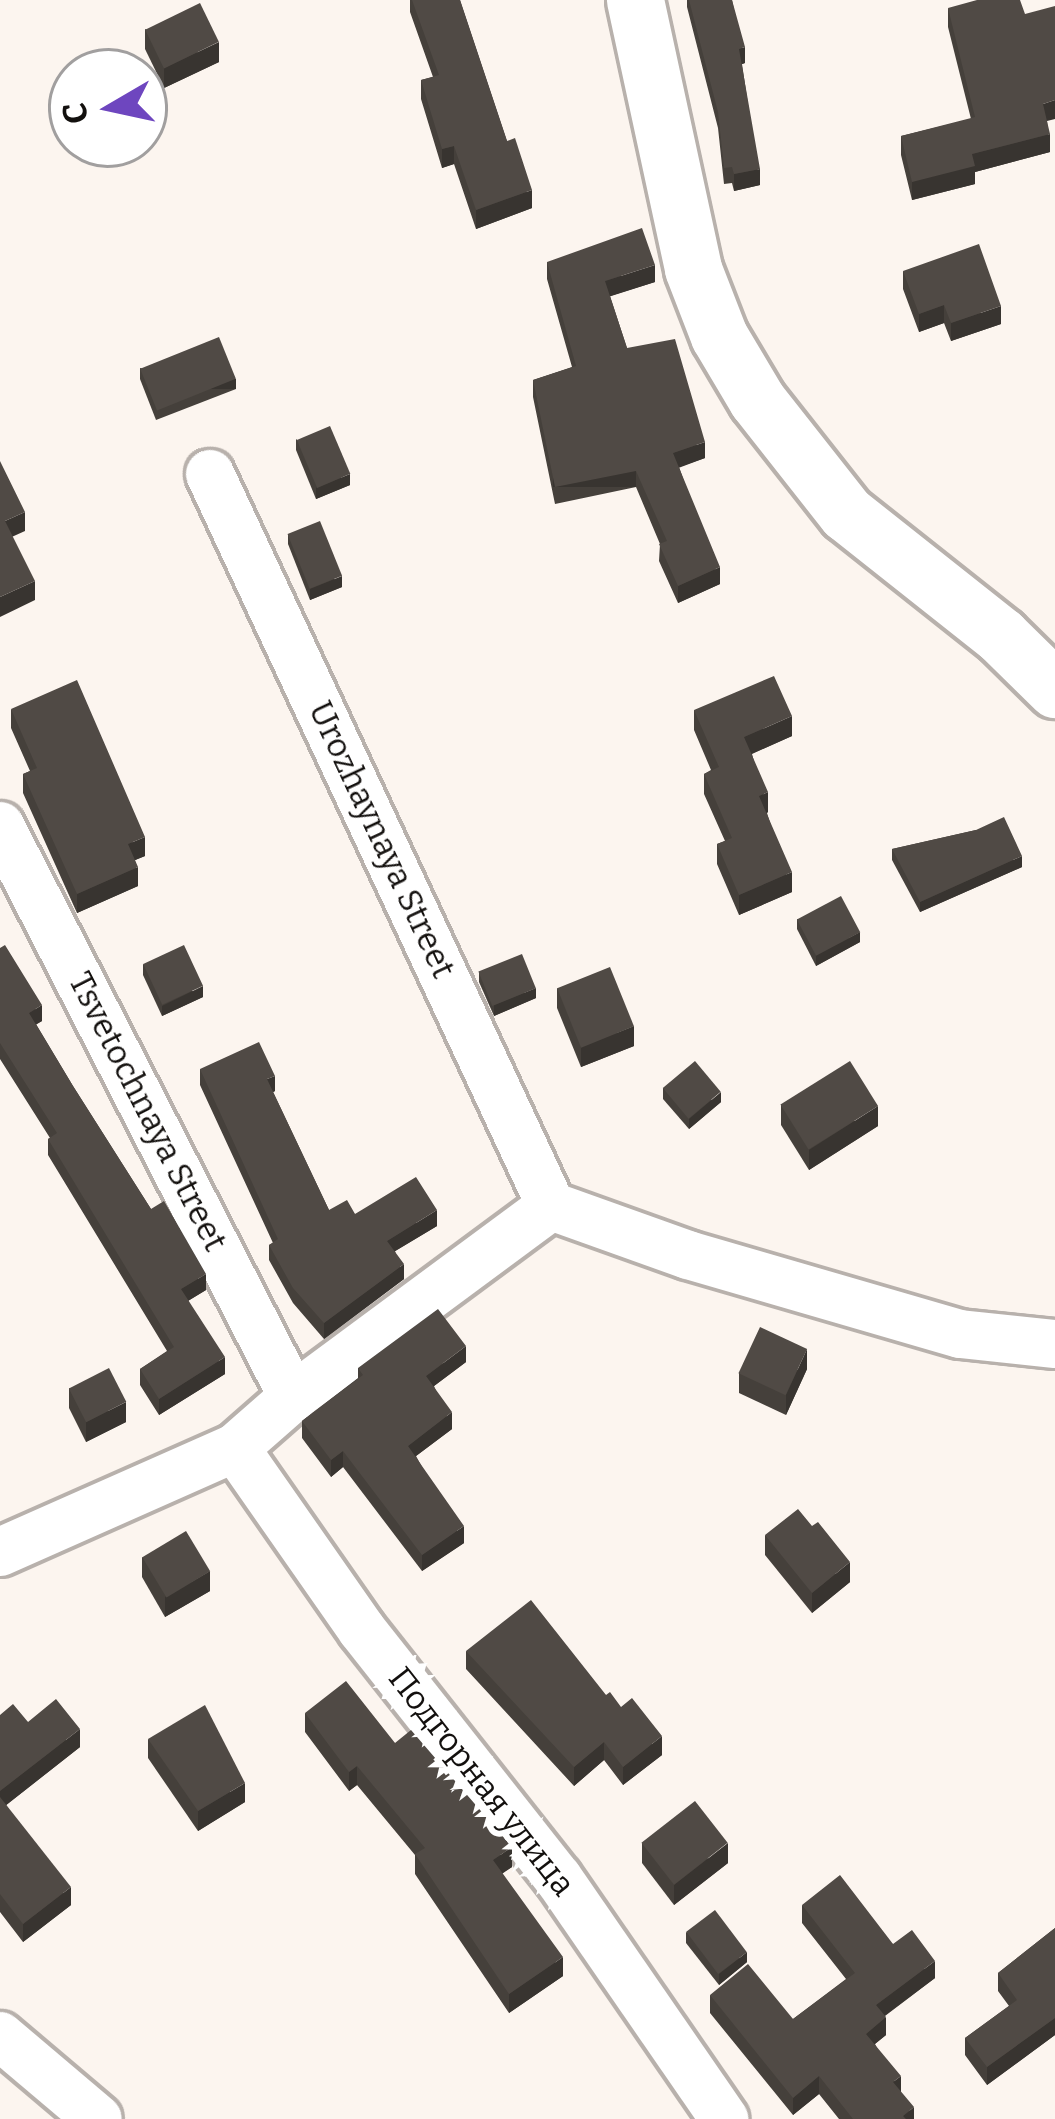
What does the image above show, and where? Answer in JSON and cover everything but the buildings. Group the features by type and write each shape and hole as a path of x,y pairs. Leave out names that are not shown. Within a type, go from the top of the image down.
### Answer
{"street":[{"path":"635,0 693,269 718,336 747,384 846,514 1001,636 1055,689"},
{"name":"Urozhaynaya Street","path":"210,474 551,1206"},
{"name":"Tsvetochnaya Street","path":"0,826 293,1397"},
{"path":"0,1552 235,1448 293,1397 551,1206 688,1255 960,1334 1055,1344"},
{"name":"Подгорная улица","path":"235,1448 362,1630 558,1878 724,2119"},
{"path":"0,2036 98,2119"}]}
